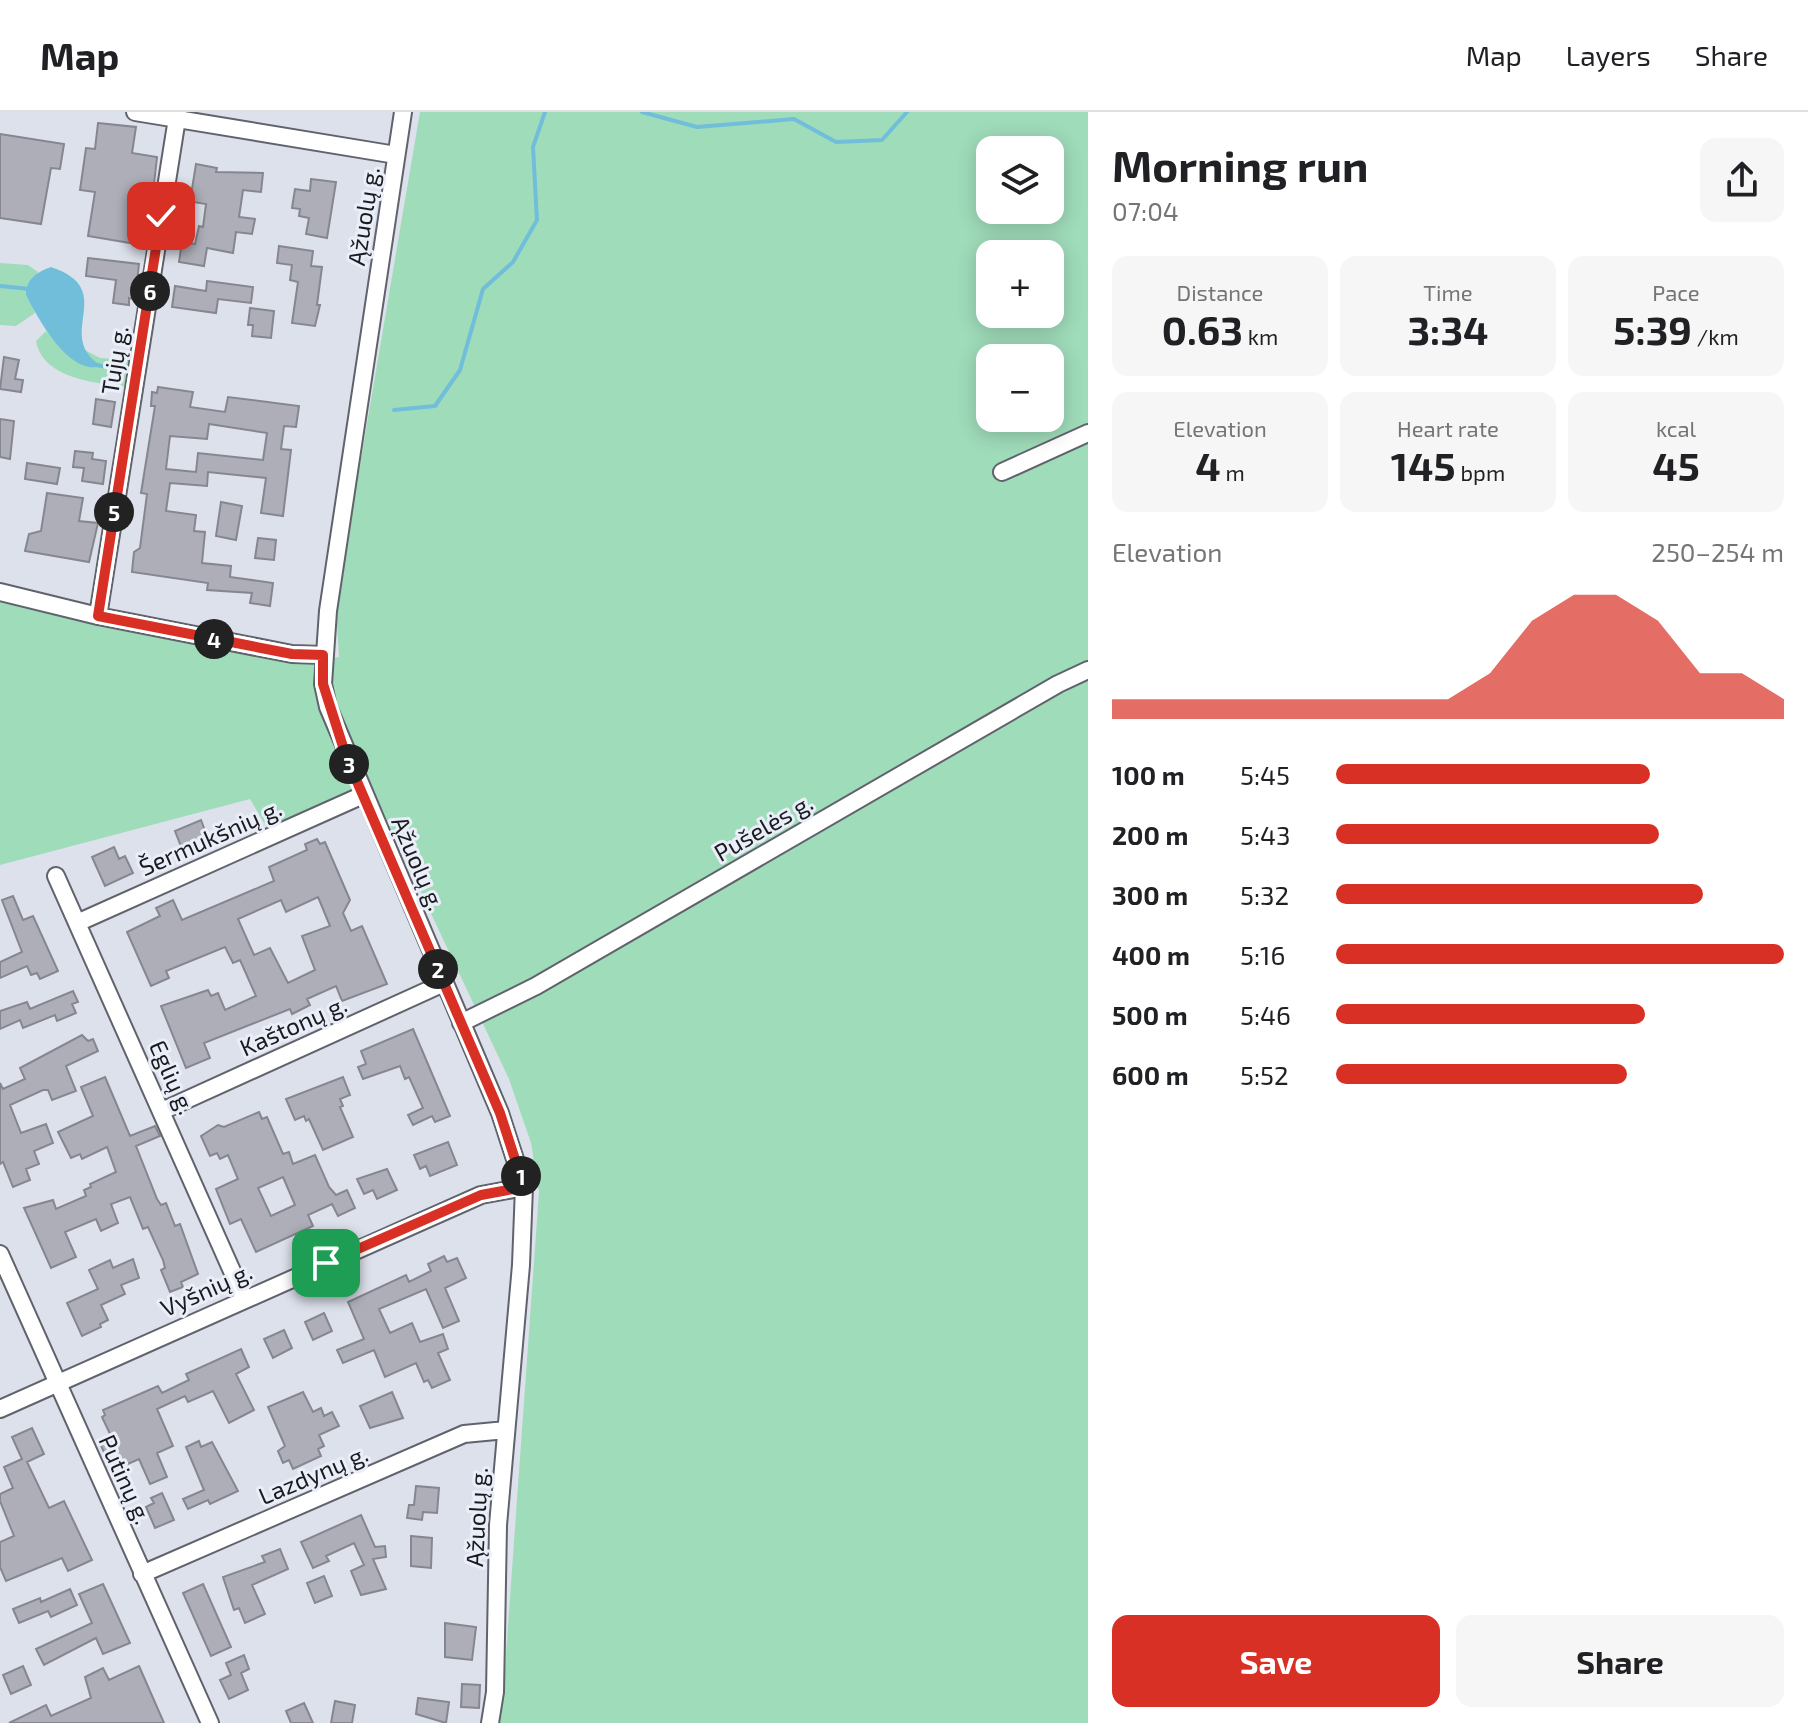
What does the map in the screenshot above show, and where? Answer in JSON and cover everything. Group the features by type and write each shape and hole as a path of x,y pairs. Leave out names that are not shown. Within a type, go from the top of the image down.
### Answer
{"street":[{"path":"135,112 177,115 396,155"},
{"name":"Ąžuolų g.","path":"403,112 323,655 323,684 328,707 363,795 516,1155 524,1187 521,1265 498,1525 495,1692 490,1723"},
{"name":"Tujų g.","path":"98,616 177,115"},
{"path":"1002,472 1088,433"},
{"path":"0,592 98,616 292,654 323,655"},
{"name":"Pušelės g.","path":"461,1023 536,986 1058,684 1088,670"},
{"name":"Šermukšnių g.","path":"77,923 363,795"},
{"name":"Eglių g.","path":"56,876 244,1298"},
{"name":"Kaštonų g.","path":"162,1111 444,983"},
{"name":"Vyšnių g.","path":"0,1409 481,1195 524,1187"},
{"name":"Putinų g.","path":"0,1254 210,1723"},
{"name":"Lazdynų g.","path":"142,1574 464,1434 506,1430"}],"green space":[{"path":"420,112 1088,112 1088,1723 497,1723 504,1682 539,1192 531,1143 509,1079 370,784 267,828 250,799 0,865 0,600 111,628 301,662 339,657 336,606"},
{"path":"0,263 28,265 38,272 26,288 35,313 16,326 0,325"},
{"path":"46,331 62,349 87,357 81,348 100,358 131,360 127,387 72,377 49,364 36,341"}],"water":[{"path":"51,267 71,277 81,288 84,301 83,341 88,354 102,366 90,367 78,363 67,354 56,343 26,295 33,277"}],"building":[{"path":"98,123 136,127 132,153 157,157 150,220 146,220 142,245 88,236 95,192 80,190 86,148 95,149"},
{"path":"0,134 64,144 60,169 51,168 41,224 0,218"},
{"path":"196,164 217,168 216,172 263,173 261,192 243,190 239,217 255,219 252,234 236,232 233,253 207,248 204,266 179,262 182,242 195,244 199,226 203,227 206,204 175,199 177,188 192,189"},
{"path":"311,179 336,182 327,238 306,234 309,218 299,216 300,209 292,208 295,189 310,191"},
{"path":"279,246 313,251 311,266 322,267 317,305 320,305 315,326 292,323 298,282 290,280 292,265 277,263"},
{"path":"88,258 139,264 135,299 129,298 129,305 113,303 116,280 86,276"},
{"path":"207,281 253,287 251,303 218,299 216,313 172,307 175,286 206,291"},
{"path":"250,308 274,311 271,338 252,336 253,325 248,325"},
{"path":"4,357 19,360 15,379 23,380 21,392 0,389"},
{"path":"158,387 193,392 190,407 225,412 228,397 299,406 296,427 284,426 281,449 291,450 283,516 261,513 266,478 208,472 207,486 170,483 166,511 196,515 194,531 205,532 202,563 231,566 230,577 273,583 270,606 250,603 252,593 207,590 208,583 132,572 134,552 140,548 147,494 141,493 155,406 151,406 152,392 157,393","holes":["209,424 267,433 263,460 198,453 196,472 166,469 170,436 207,439"]},
{"path":"96,399 115,402 111,427 93,424"},
{"path":"0,419 14,421 10,459 0,457"},
{"path":"75,451 93,453 92,459 106,461 103,484 82,481 84,468 73,467"},
{"path":"27,463 60,468 57,484 25,479"},
{"path":"47,493 83,498 79,521 98,523 89,562 25,551 29,534 41,531"},
{"path":"221,502 242,506 236,540 216,536"},
{"path":"258,538 276,540 274,560 255,558"},
{"path":"201,820 210,844 184,854 175,831"},
{"path":"317,839 320,844 325,842 350,900 343,913 351,931 362,926 387,984 342,1001 336,986 307,999 310,1005 292,1014 290,1009 204,1043 210,1058 186,1068 161,1006 208,990 211,996 218,993 225,1010 256,996 240,960 233,963 225,947 166,971 169,978 151,986 127,932 160,916 156,908 173,900 182,920 274,881 269,867 307,850 305,844","holes":["318,897 330,926 302,936 315,970 288,983 270,948 254,955 238,919 281,900 286,912"]},
{"path":"114,847 119,859 125,856 133,873 105,886 92,857"},
{"path":"13,896 23,920 33,916 58,971 40,979 37,973 31,975 27,966 0,978 0,962 22,952 2,900"},
{"path":"73,991 78,1002 72,1004 76,1013 57,1021 55,1015 23,1028 20,1020 0,1029 0,1011 27,1002 30,1009"},
{"path":"413,1029 450,1116 435,1122 432,1116 413,1125 408,1115 423,1108 409,1077 405,1079 400,1066 363,1079 358,1067 366,1064 361,1051"},
{"path":"82,1035 88,1041 93,1039 98,1051 66,1066 76,1091 52,1100 48,1090 43,1090 10,1105 21,1133 46,1124 53,1143 34,1151 39,1164 26,1169 30,1180 13,1187 3,1162 0,1164 0,1083 3,1089 25,1079 20,1068"},
{"path":"105,1077 130,1136 155,1126 160,1136 136,1146 157,1199 161,1205 166,1203 175,1226 180,1224 198,1274 181,1282 183,1287 170,1292 161,1270 165,1268 163,1260 148,1227 143,1229 130,1197 111,1204 118,1223 101,1231 96,1219 65,1232 76,1257 51,1268 24,1208 53,1200 56,1209 86,1196 84,1190 91,1187 90,1184 116,1172 107,1147 82,1159 80,1154 71,1158 58,1132 93,1116 81,1087"},
{"path":"343,1077 350,1095 340,1099 343,1106 340,1107 353,1137 323,1150 309,1119 306,1121 304,1116 295,1120 286,1099"},
{"path":"259,1112 262,1119 267,1117 283,1154 289,1152 293,1164 315,1155 329,1187 336,1195 347,1190 355,1208 338,1216 332,1204 308,1215 313,1226 256,1252 241,1219 230,1224 216,1189 238,1179 228,1155 220,1159 217,1153 210,1156 201,1136 218,1125 224,1127","holes":["283,1177 295,1205 271,1216 258,1188"]},
{"path":"448,1142 457,1165 430,1176 426,1166 420,1169 414,1155"},
{"path":"387,1169 397,1190 377,1199 373,1190 364,1194 357,1179"},
{"path":"444,1256 447,1262 457,1258 466,1278 445,1288 459,1321 443,1328 426,1289 379,1309 390,1333 412,1323 420,1342 443,1334 448,1349 438,1353 450,1380 432,1388 428,1380 424,1382 416,1363 385,1377 374,1350 343,1363 337,1350 364,1339 348,1302 406,1275 409,1282 431,1271 428,1264"},
{"path":"133,1259 139,1278 121,1285 125,1294 101,1305 108,1320 82,1336 67,1303 98,1289 89,1270 110,1260 113,1268"},
{"path":"324,1313 332,1331 313,1340 305,1322"},
{"path":"284,1330 292,1348 273,1358 264,1339"},
{"path":"241,1349 249,1367 236,1374 254,1410 229,1423 213,1391 188,1402 185,1396 157,1409 173,1446 157,1453 167,1477 150,1484 139,1459 112,1471 100,1443 112,1438 102,1417 105,1415 103,1410 158,1386 162,1393 189,1380 186,1374"},
{"path":"303,1392 313,1412 321,1408 324,1416 332,1412 339,1426 319,1435 324,1446 318,1449 321,1456 293,1469 289,1460 283,1463 278,1451 285,1446 268,1407"},
{"path":"392,1392 403,1418 370,1428 360,1406"},
{"path":"32,1428 44,1454 27,1462 49,1508 64,1501 92,1560 68,1571 62,1558 6,1581 0,1567 0,1542 14,1536 0,1501 0,1494 13,1488 4,1467 22,1459 12,1437"},
{"path":"199,1441 201,1447 212,1442 238,1491 210,1504 208,1500 188,1509 183,1499 204,1490 186,1447"},
{"path":"416,1486 439,1488 437,1513 423,1512 422,1520 407,1518 409,1505 414,1505"},
{"path":"162,1493 174,1520 155,1528 146,1507 154,1503 151,1498"},
{"path":"361,1515 375,1547 385,1546 386,1557 373,1559 386,1589 361,1595 351,1571 364,1565 354,1543 326,1556 329,1561 313,1568 301,1542"},
{"path":"411,1536 432,1538 431,1568 411,1566"},
{"path":"280,1549 288,1569 252,1585 265,1614 245,1623 239,1608 234,1610 223,1577 265,1562 262,1556"},
{"path":"324,1576 332,1596 315,1603 307,1583"},
{"path":"103,1584 130,1643 103,1654 96,1638 44,1665 36,1649 92,1623 79,1594"},
{"path":"203,1584 231,1647 211,1656 183,1593"},
{"path":"70,1589 77,1605 51,1617 48,1611 19,1623 13,1609 40,1598 41,1602"},
{"path":"445,1623 476,1627 472,1660 445,1657"},
{"path":"244,1655 249,1669 241,1673 248,1690 229,1699 220,1680 231,1675 226,1663"},
{"path":"23,1666 31,1685 11,1694 3,1675"},
{"path":"139,1666 164,1723 9,1723 46,1705 51,1716 91,1698 85,1677 103,1668 109,1680"},
{"path":"462,1684 480,1685 479,1708 461,1707"},
{"path":"418,1698 449,1702 446,1723 416,1714"},
{"path":"335,1701 355,1705 352,1723 331,1723"},
{"path":"304,1703 313,1723 291,1723 286,1711"}],"waterway":[{"path":"394,410 435,406 460,370 483,289 513,262 537,220 533,147 545,112"},
{"path":"642,112 697,127 794,119 836,142 882,140 907,112"},
{"path":"0,286 30,289"},
{"path":"97,365 122,370"}],"route":[{"path":"161,216 98,616 292,654 323,655 323,684 328,707 346,756 500,1113 524,1187 500,1189 481,1195 326,1263"}]}
